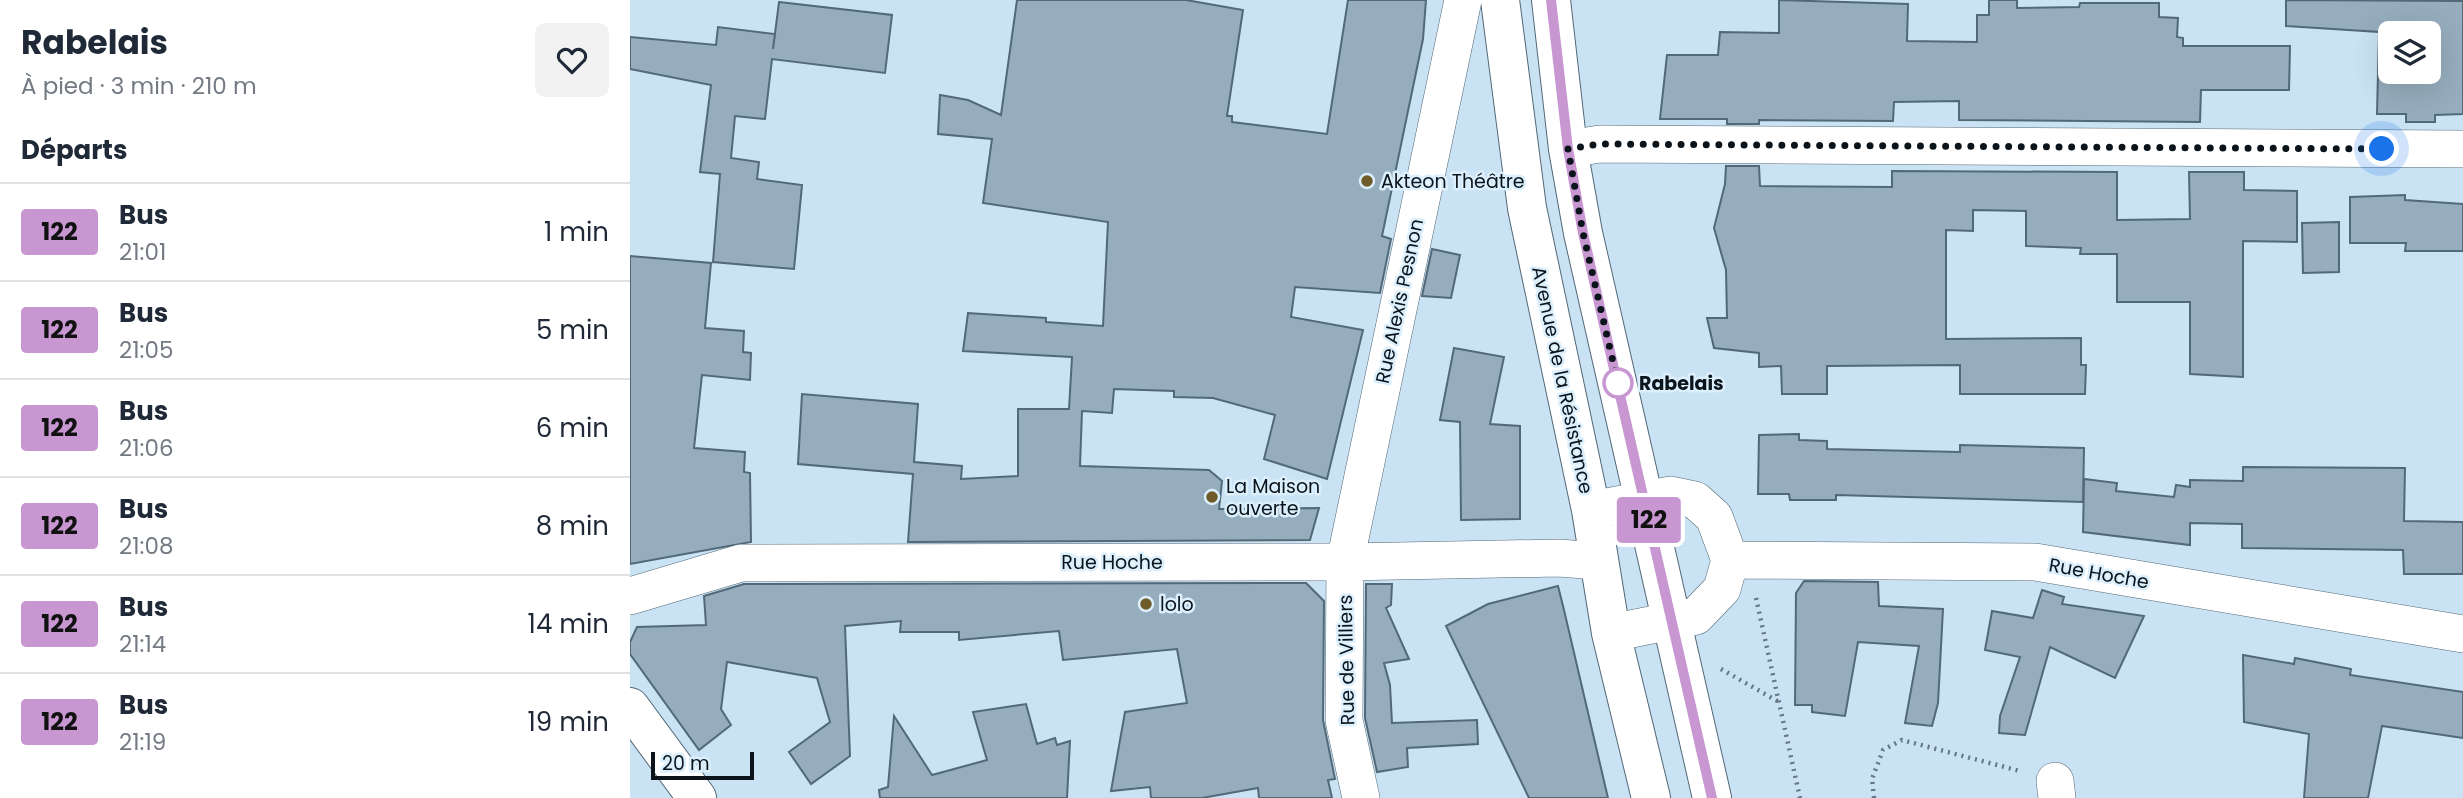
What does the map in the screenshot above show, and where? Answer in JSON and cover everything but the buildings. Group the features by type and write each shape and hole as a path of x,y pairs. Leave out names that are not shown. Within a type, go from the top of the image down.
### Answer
{"main road":[{"name":"Avenue de la Résistance","path":"1500,0 1527,208 1591,510 1611,633 1651,798"},
{"path":"1551,0 1568,149 1583,233 1712,798"},
{"path":"630,707 697,798"}],"street":[{"name":"Rue Alexis Pesnon","path":"1345,562 1463,0"},
{"path":"1568,149 1625,144 2463,149"},
{"path":"1591,510 1671,495 1695,500 1714,517 1739,560 1722,589 1696,616 1611,633"},
{"name":"Rue Hoche","path":"630,596 741,563 1345,562 1559,558 1598,561"},
{"name":"Rue Hoche","path":"1739,560 2035,562 2463,634"},
{"name":"Rue de Villiers","path":"1345,562 1344,720 1361,798"}],"path":[{"path":"1739,560 1779,702 1800,798"},
{"path":"1720,668 1779,702"},
{"path":"1874,798 1872,779 1883,750 1902,740 2056,789"}],"bus line":[{"name":"122","path":"1551,0 1568,149 1583,233 1712,798"}],"place":[{"name":"Akteon Théâtre","path":"1367,181"},
{"name":"Rabelais","path":"1618,383"},
{"name":"La Maison ouverte","path":"1212,497"},
{"name":"lolo","path":"1146,604"}],"route":[{"path":"1618,383 1583,233 1568,149 1600,144 2382,149"}]}
